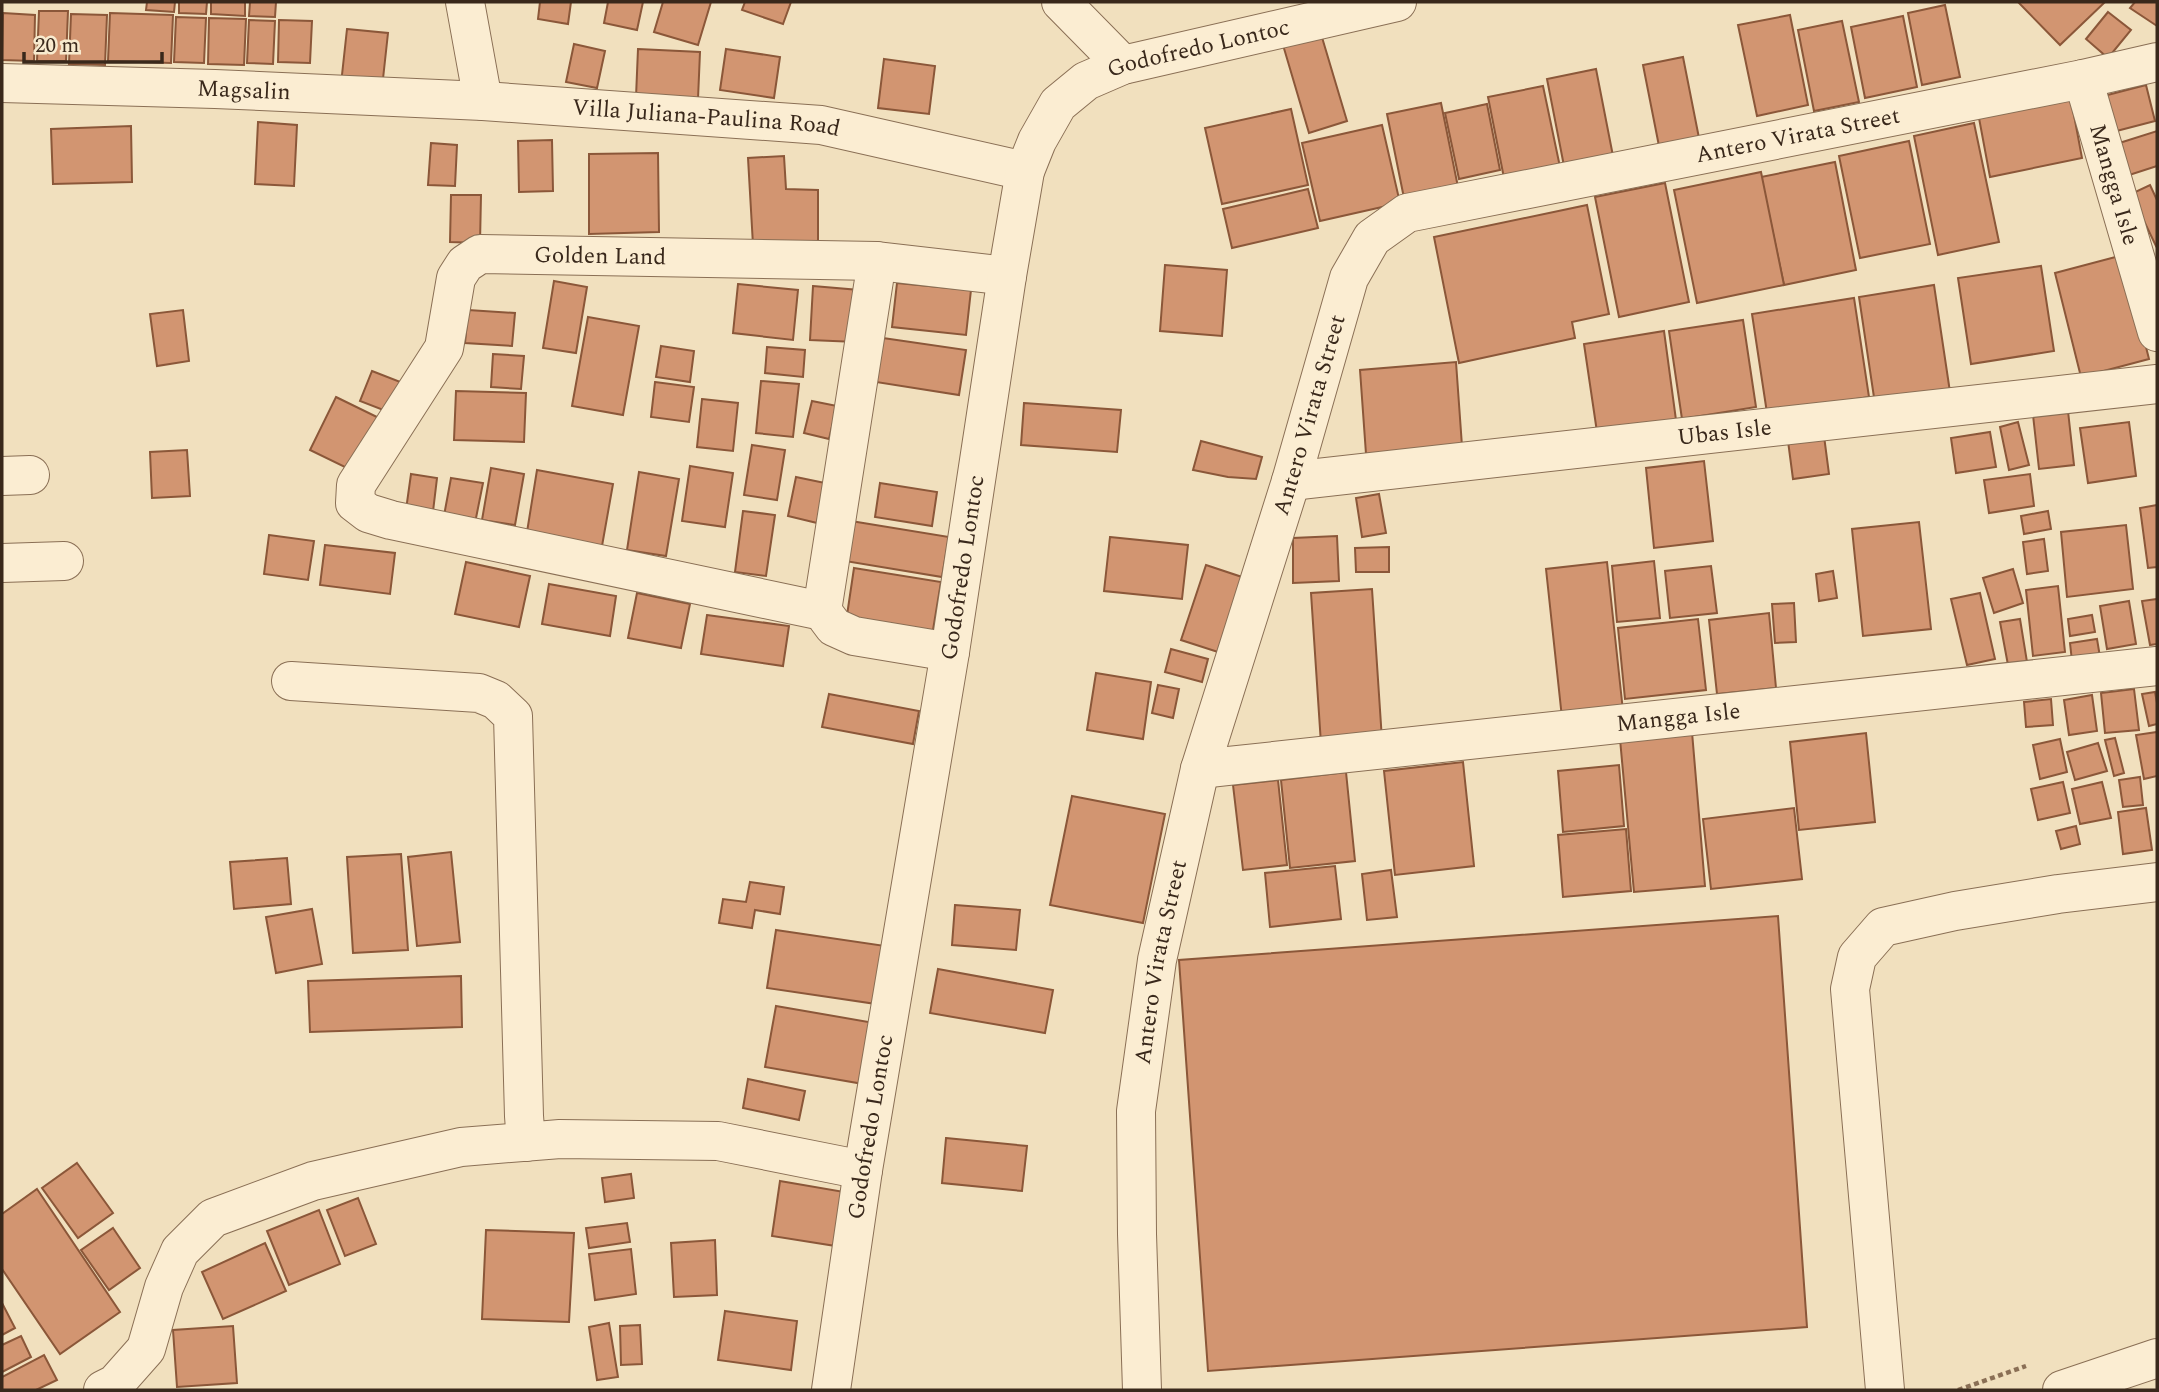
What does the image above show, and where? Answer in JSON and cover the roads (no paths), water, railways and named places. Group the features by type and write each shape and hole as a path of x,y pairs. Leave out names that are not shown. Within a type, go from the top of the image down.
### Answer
{"street":[{"path":"465,2 483,101"},
{"path":"1061,2 1123,65"},
{"name":"Godofredo Lontoc","path":"831,1390 863,1170 950,652 1007,275 1025,171 1037,141 1058,104 1086,81 1123,65 1396,2"},
{"name":"Antero Virata Street","path":"1142,1390 1136,1111 1157,960 1200,769 1291,481 1349,278 1371,239 1407,213 2157,62"},
{"name":"Mangga Isle","path":"2083,79 2157,332"},
{"name":"Magsalin","path":"2,83 483,101"},
{"name":"Villa Juliana-Paulina Road","path":"483,101 821,125 1025,171"},
{"name":"Golden Land","path":"822,611 391,520 368,513 355,503 356,485 444,348 456,278 465,264 480,254 877,261 1007,275"},
{"path":"877,261 822,611 834,627 854,636 950,652"},
{"name":"Ubas Isle","path":"1291,481 2157,384"},
{"path":"2,563 64,561"},
{"name":"Mangga Isle","path":"1200,769 2157,666"},
{"path":"291,681 479,693 496,700 513,716 526,1142"},
{"path":"1885,1390 1850,989 1857,957 1883,927 1955,911 2057,894 2157,882"},
{"path":"103,1390 115,1384 146,1349 164,1287 180,1251 213,1219 313,1181 461,1147 559,1139 719,1141 863,1170"},
{"path":"2062,1390 2157,1358"}]}
